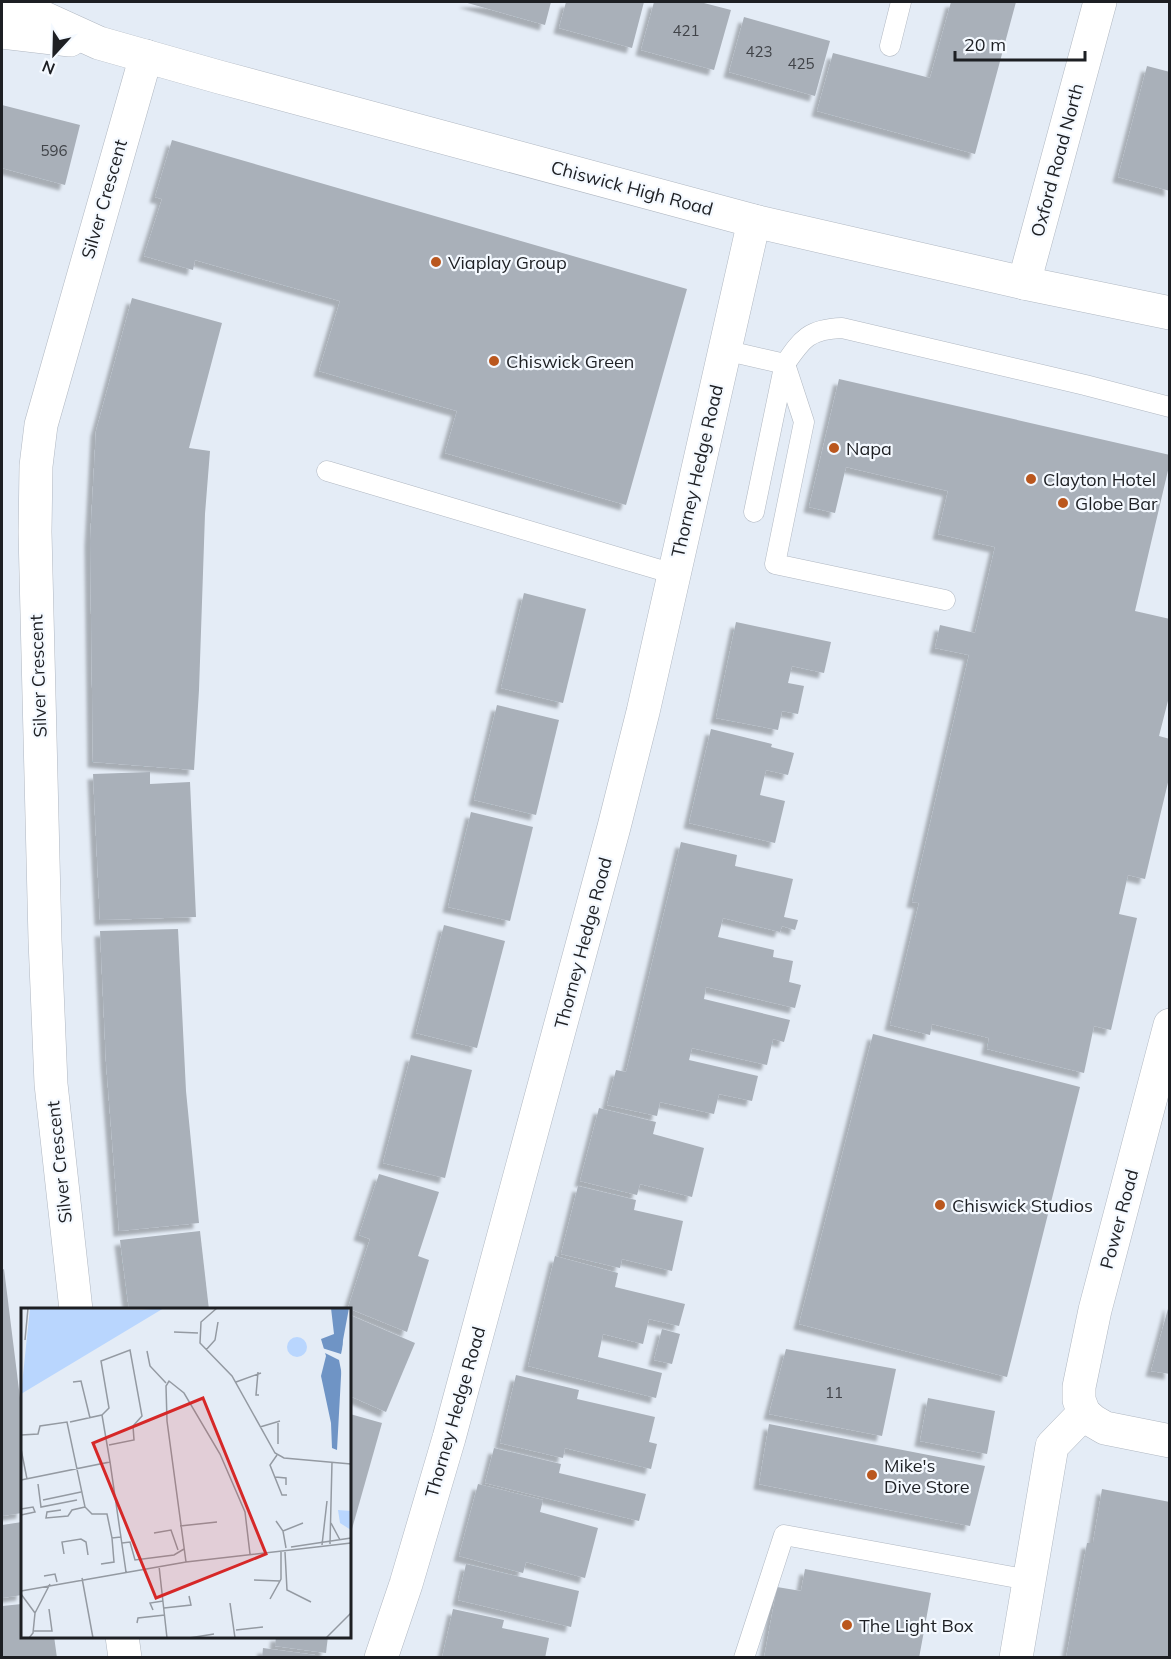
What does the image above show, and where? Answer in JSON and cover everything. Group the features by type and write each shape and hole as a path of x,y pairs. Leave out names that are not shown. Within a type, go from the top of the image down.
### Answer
{"street":[{"name":"Chiswick High Road","path":"9,2 99,43 146,57 754,221 1024,283 1170,313"},
{"name":"Oxford Road North","path":"1024,283 1100,2"},
{"name":"Chiswick High Road","path":"2,32 99,43"},
{"name":"Silver Crescent","path":"76,1308 51,1084 35,532 36,466 41,425 146,57"},
{"name":"Thorney Hedge Road","path":"381,1658 406,1584 449,1438 614,828 754,221"},
{"name":"Power Road","path":"1084,1413 1079,1400 1079,1387 1085,1356 1170,1025"},
{"path":"1016,1658 1052,1446 1084,1413 1105,1428 1170,1441"},
{"path":"122,1638 125,1658"}],"lane":[{"path":"890,46 901,2"},
{"path":"754,512 785,364 806,336 817,331 842,328 1170,407"},
{"path":"724,350 785,364"},
{"path":"785,364 804,423 775,564 945,600"},
{"path":"327,471 674,574"},
{"path":"744,1658 784,1535 1029,1580"}],"building":[{"path":"464,2 551,2 545,25"},
{"path":"566,2 644,2 632,48 559,28"},
{"path":"654,2 700,2 731,10 714,70 641,50"},
{"path":"951,2 1016,2 975,154 817,111 833,53 930,78"},
{"path":"744,17 830,41 815,96 729,72"},
{"path":"1147,66 1170,72 1170,191 1118,177"},
{"path":"2,105 80,125 65,185 2,168"},
{"name":"Chiswick Green","path":"172,140 687,289 626,505 445,453 457,411 319,371 340,301 195,260 193,270 144,256 162,199 155,197"},
{"path":"132,298 222,323 189,448 210,451 205,514 194,770 93,762 90,541 96,431"},
{"path":"839,379 1170,455 1135,611 1170,619 1170,693 1159,736 1170,739 1170,774 1145,879 1128,875 1119,914 1137,918 1111,1030 1094,1026 1084,1073 987,1049 989,1038 932,1024 930,1035 890,1025 919,903 912,902 969,655 935,648 940,625 975,633 995,547 938,534 948,491 846,467 835,513 809,507"},
{"path":"524,593 586,609 563,703 501,688"},
{"path":"736,622 831,642 824,673 792,666 788,683 804,686 798,714 782,711 778,730 716,718"},
{"path":"497,705 559,720 536,815 474,800"},
{"path":"711,729 772,744 771,747 794,753 788,775 766,770 760,795 785,801 775,843 689,823"},
{"path":"150,772 150,784 190,782 196,917 100,920 93,774"},
{"path":"471,812 533,827 510,921 448,907"},
{"path":"681,842 737,855 735,866 793,879 784,917 798,920 795,930 782,926 780,932 723,918 718,937 774,950 773,957 793,961 789,982 801,985 795,1008 706,987 704,999 790,1020 784,1042 773,1039 767,1065 692,1048 689,1060 758,1076 752,1101 719,1094 714,1114 660,1102 657,1116 607,1105 616,1070 626,1072"},
{"path":"444,925 505,941 477,1048 416,1033"},
{"path":"178,929 186,1091 199,1223 119,1231 106,1062 100,931"},
{"name":"Chiswick Studios","path":"873,1034 1080,1087 1007,1377 799,1324"},
{"path":"411,1055 472,1070 445,1178 383,1163"},
{"path":"599,1108 656,1122 653,1134 704,1148 692,1197 640,1184 637,1195 580,1181"},
{"path":"379,1174 439,1192 418,1256 429,1260 407,1332 348,1308 370,1239 359,1235"},
{"path":"578,1186 636,1200 634,1210 683,1221 672,1271 622,1259 620,1268 561,1254"},
{"path":"200,1231 209,1308 129,1308 120,1240"},
{"path":"555,1256 618,1273 615,1287 685,1304 679,1326 649,1319 643,1344 603,1334 598,1357 662,1373 656,1398 528,1366"},
{"path":"4,1269 21,1406 21,1513 2,1516 2,1270"},
{"path":"1170,1305 1170,1374 1151,1371"},
{"path":"351,1315 415,1343 386,1412 351,1396"},
{"path":"662,1329 680,1334 672,1364 654,1360"},
{"path":"786,1349 896,1369 882,1436 769,1414"},
{"path":"516,1375 579,1390 577,1399 655,1417 649,1442 657,1444 651,1469 565,1448 563,1458 500,1443"},
{"path":"928,1398 995,1411 987,1454 920,1441"},
{"path":"351,1414 382,1423 351,1532"},
{"name":"Mike's Dive Store","path":"769,1424 985,1466 970,1526 759,1484"},
{"path":"494,1448 561,1464 559,1473 646,1494 639,1521 485,1483"},
{"path":"478,1484 543,1500 540,1512 598,1528 585,1578 526,1562 523,1573 459,1556"},
{"path":"1102,1489 1170,1502 1170,1658 1066,1658 1087,1543 1093,1543"},
{"path":"21,1522 21,1595 2,1598 2,1525"},
{"path":"466,1564 579,1591 571,1627 458,1600"},
{"name":"The Light Box","path":"805,1569 931,1593 919,1658 764,1658 777,1587 801,1591"},
{"path":"21,1604 21,1638 54,1638 57,1658 2,1658 2,1606"},
{"path":"453,1609 504,1620 502,1628 549,1638 545,1658 442,1658"},
{"path":"276,1638 328,1638 326,1653 275,1646"},
{"path":"263,1648 315,1655 315,1658 262,1658"}],"place":[{"name":"Viaplay Group","path":"436,262"},
{"name":"Chiswick Green","path":"494,361"},
{"name":"Napa","path":"834,448"},
{"name":"Clayton Hotel","path":"1031,479"},
{"name":"Globe Bar","path":"1063,503"},
{"name":"Chiswick Studios","path":"940,1205"},
{"name":"Mike's Dive Store","path":"872,1475"},
{"name":"The Light Box","path":"847,1625"}]}
